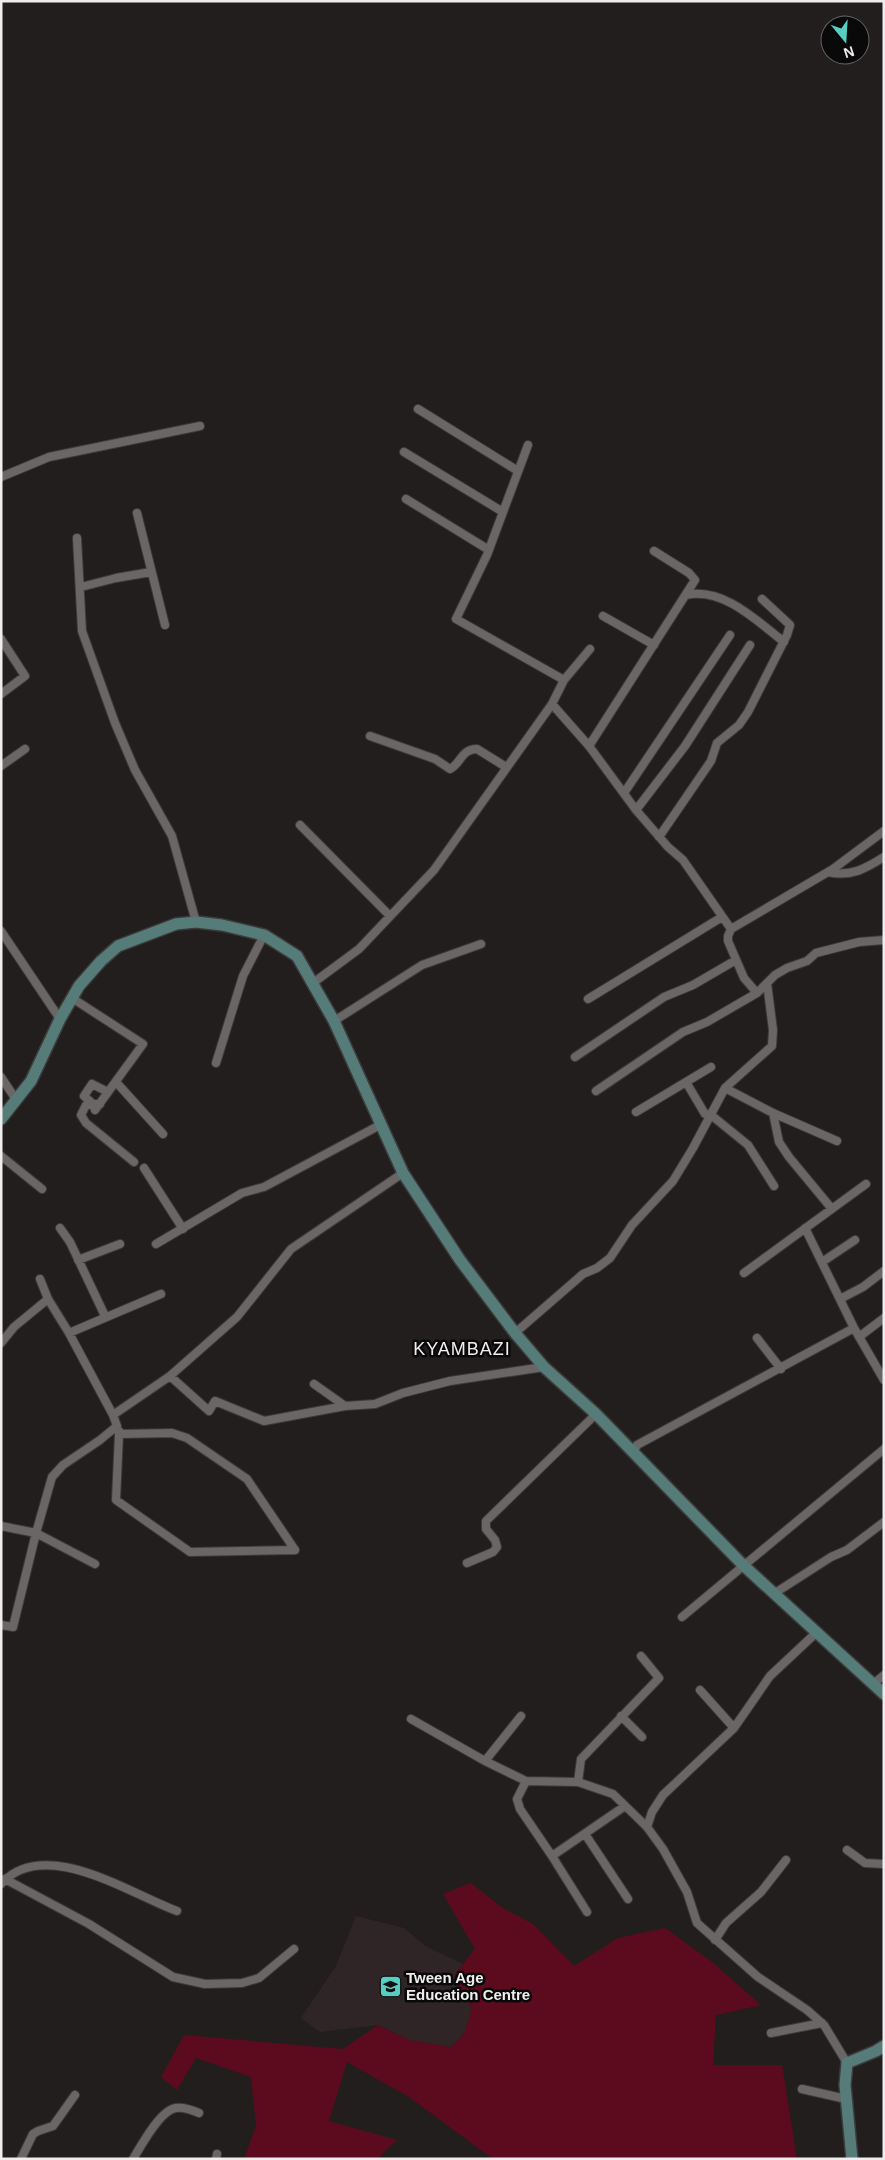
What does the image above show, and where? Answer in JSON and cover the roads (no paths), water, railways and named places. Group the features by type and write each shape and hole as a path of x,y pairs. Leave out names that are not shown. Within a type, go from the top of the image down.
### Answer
{"street":[{"path":"418,409 518,471"},
{"path":"1,477 49,457 200,426"},
{"path":"528,445 489,550 456,619 564,680"},
{"path":"404,452 503,512"},
{"path":"406,499 489,550"},
{"path":"137,513 165,625"},
{"path":"77,538 82,631 115,723 135,770 172,836 196,922"},
{"path":"589,746 695,580 689,573 654,551"},
{"path":"81,587 151,572"},
{"path":"686,595 698,592 732,602 784,642"},
{"path":"659,837 711,761 717,743 739,725 748,712 784,642 790,625 762,599"},
{"path":"603,616 654,645"},
{"path":"624,793 730,635"},
{"path":"1,639 25,676 1,694"},
{"path":"636,810 685,746 750,645"},
{"path":"314,984 359,950 434,870 552,704 564,680 590,649"},
{"path":"552,704 589,746 636,810 659,837 683,860 732,929"},
{"path":"370,736 435,759 450,769 466,751 471,749 477,749 506,767"},
{"path":"1,766 25,750"},
{"path":"300,825 390,916"},
{"path":"757,993 744,978 728,941 728,936 732,929 828,872 884,831"},
{"path":"828,872 847,874 867,867 884,857"},
{"path":"588,999 722,917"},
{"path":"1,1119 31,1081 72,998 89,973 118,946 176,924 196,922 222,925 264,935 297,956 334,1021 380,1125 404,1173 460,1260 515,1332 544,1367 596,1414 744,1565 884,1694"},
{"path":"1,931 60,1019"},
{"path":"216,1063 243,976 264,935"},
{"path":"596,1090 683,1032 707,1022 757,993 775,975 807,961 816,954 859,942 884,940"},
{"path":"334,1021 422,965 481,944"},
{"path":"575,1057 664,997 693,985 736,960"},
{"path":"515,1332 583,1274 597,1268 610,1258 632,1224 673,1181 725,1088 772,1046 773,1030 767,983"},
{"path":"72,998 143,1044 97,1107"},
{"path":"636,1112 711,1067"},
{"path":"1,1077 17,1101"},
{"path":"116,1082 163,1134"},
{"path":"686,1082 705,1114 710,1115 748,1145 774,1186"},
{"path":"97,1107 84,1096 92,1084 108,1092"},
{"path":"725,1088 773,1113 837,1141"},
{"path":"97,1107 86,1105 82,1115 86,1123 134,1162"},
{"path":"773,1113 779,1142 832,1209"},
{"path":"156,1244 242,1193 264,1187 380,1125"},
{"path":"1,1156 42,1188"},
{"path":"144,1168 183,1229"},
{"path":"113,1415 170,1376 237,1317 291,1249 404,1173"},
{"path":"744,1273 866,1184"},
{"path":"60,1228 70,1242 105,1316"},
{"path":"805,1228 854,1328 884,1380"},
{"path":"822,1262 836,1255 855,1240"},
{"path":"78,1260 120,1244"},
{"path":"840,1299 884,1271"},
{"path":"1,1626 13,1627 52,1477 63,1465 118,1430 172,1433 187,1438 247,1478 295,1550 190,1552 116,1500 118,1430 113,1415 69,1332 48,1299 40,1279"},
{"path":"69,1332 161,1294"},
{"path":"1,1343 14,1327 48,1299"},
{"path":"859,1337 884,1318"},
{"path":"634,1452 638,1445 854,1328"},
{"path":"757,1338 780,1369"},
{"path":"170,1376 209,1411 215,1401 264,1421 346,1406 375,1404 403,1393 450,1381 544,1367"},
{"path":"314,1384 346,1406"},
{"path":"467,1563 493,1552 497,1547 495,1540 486,1529 486,1521 596,1414"},
{"path":"682,1617 884,1449"},
{"path":"775,1593 831,1557 847,1550 884,1522"},
{"path":"1,1526 36,1534 95,1564"},
{"path":"647,1827 652,1812 663,1795 734,1728 770,1676 818,1632"},
{"path":"578,1782 581,1759 659,1678 641,1656"},
{"path":"873,1684 884,1675"},
{"path":"700,1690 734,1728"},
{"path":"484,1761 522,1716"},
{"path":"622,1716 642,1737"},
{"path":"411,1719 484,1761 526,1781 578,1782 613,1794 647,1827 663,1850 686,1892 697,1924 758,1977 807,2010 822,2024 847,2063 845,2085 852,2159"},
{"path":"526,1781 517,1799 520,1809 587,1912"},
{"path":"552,1856 625,1806"},
{"path":"585,1834 628,1899"},
{"path":"846,1850 865,1863 884,1864"},
{"path":"715,1940 726,1923 761,1892 786,1860"},
{"path":"3,1882 24,1868 34,1866 65,1868 104,1878 160,1905 177,1911"},
{"path":"3,1882 89,1924 173,1977 206,1984 242,1983 259,1978 294,1949"},
{"path":"772,2033 822,2024"},
{"path":"847,2063 884,2046"},
{"path":"802,2089 846,2099"},
{"path":"21,2159 33,2134 53,2126 75,2095"},
{"path":"133,2159 163,2115 170,2109 177,2107 199,2113"}],"place":[{"name":"Tween Age Education Centre","path":"390,1987"}],"district":[{"name":"KYAMBAZI","path":"462,1349"}]}
